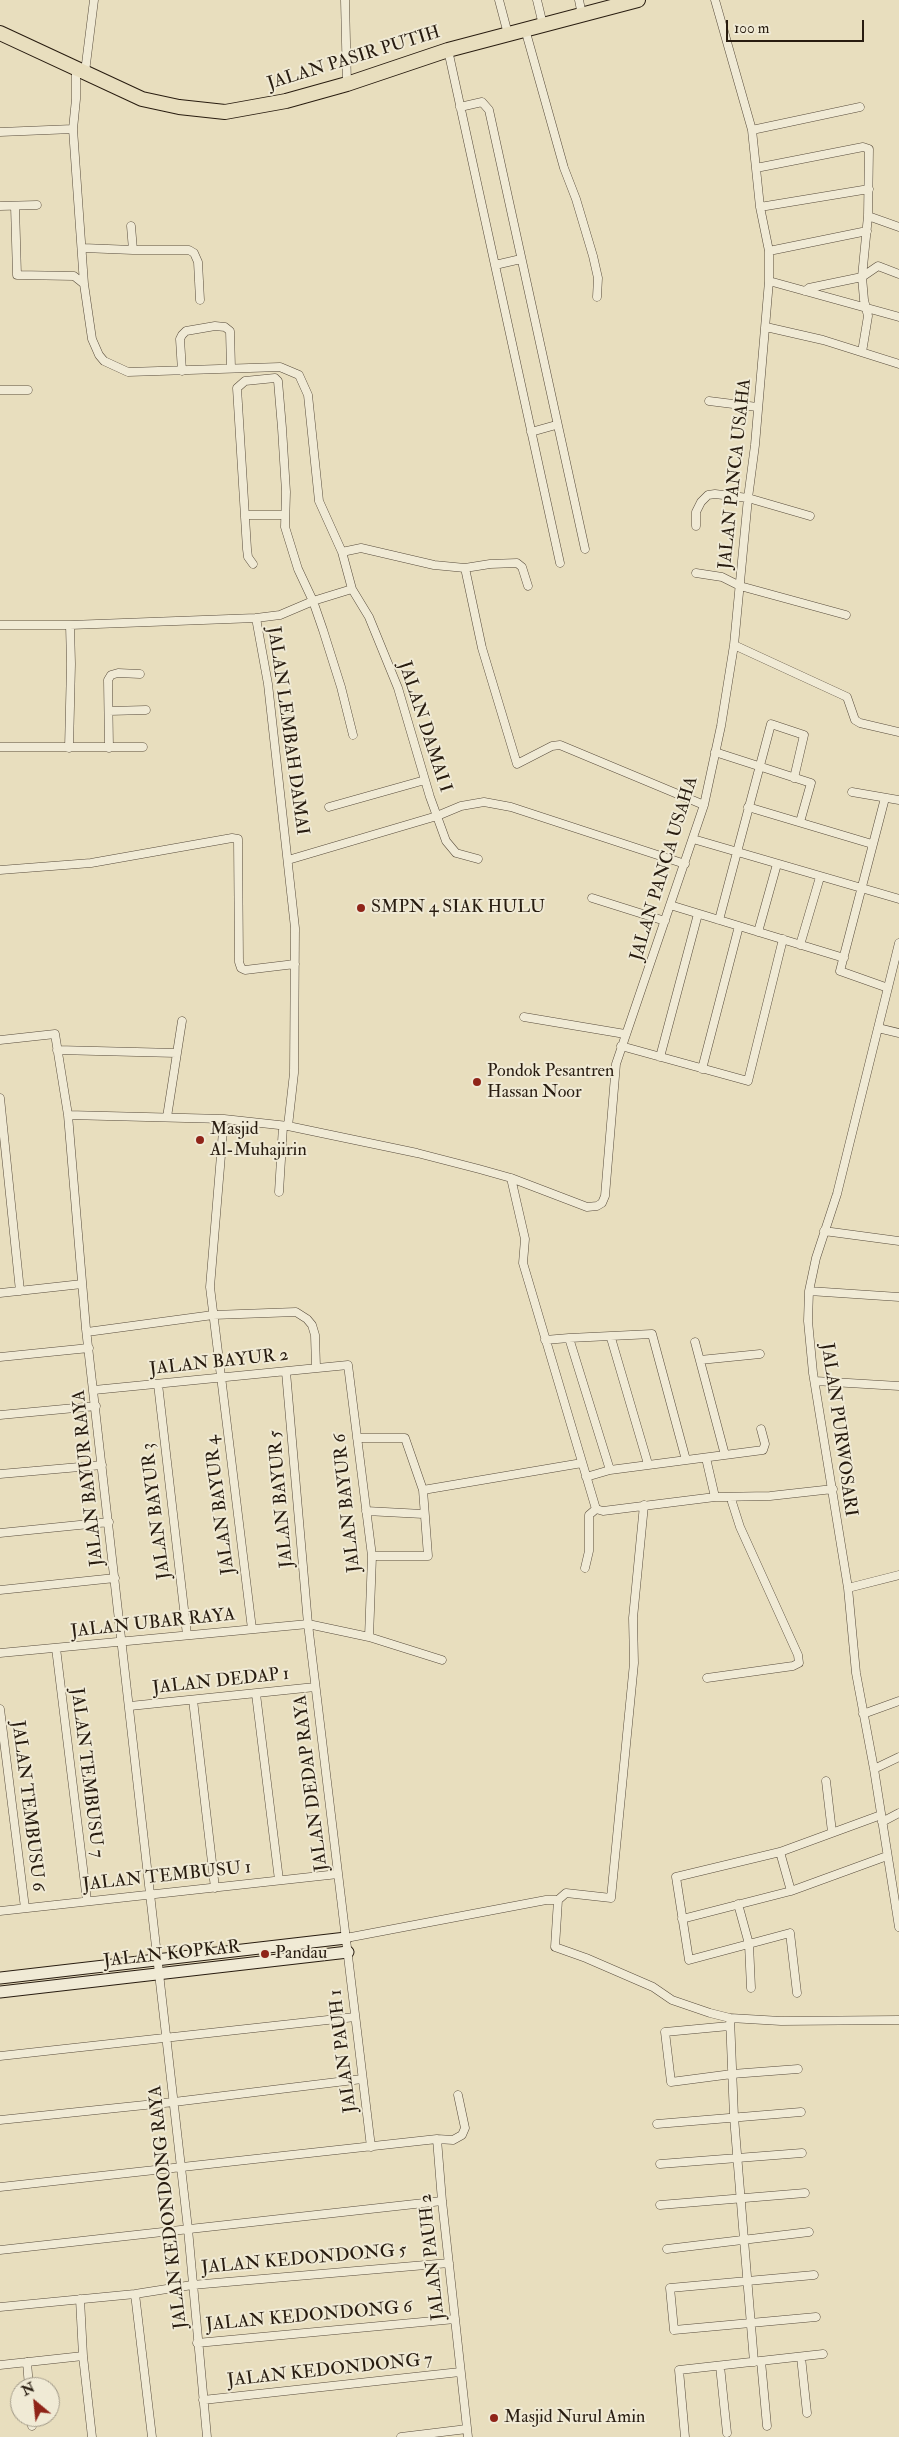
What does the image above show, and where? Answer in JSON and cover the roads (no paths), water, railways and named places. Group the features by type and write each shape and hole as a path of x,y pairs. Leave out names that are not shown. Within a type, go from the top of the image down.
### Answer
{"highway":[{"name":"JALAN PASIR PUTIH","path":"0,33 142,99 179,107 225,112 286,100 347,84 448,50 638,0"}],"street":[{"path":"94,0 80,71 73,129 83,248 84,284 92,339 98,355 104,361 128,372 280,367 299,375 308,395 320,500 342,552 352,589"},
{"path":"345,0 347,84"},
{"path":"500,0 508,34"},
{"path":"537,0 543,25"},
{"path":"579,0 582,16"},
{"name":"JALAN PANCA USAHA","path":"68,1115 224,1119 285,1126 417,1152 511,1178 583,1206 592,1207 602,1203 605,1196 616,1064 625,1034 648,975 704,805 715,752 734,645 755,445 757,407 766,327 769,251 760,207 752,130 715,0"},
{"path":"525,29 564,168 576,199 593,256 598,278 597,297"},
{"path":"448,50 560,564"},
{"path":"460,107 482,102 489,110 556,425 585,549"},
{"path":"752,130 860,107"},
{"path":"0,132 73,129"},
{"path":"756,168 866,147 870,155 869,189 862,277 864,300 868,316 862,352"},
{"path":"760,207 869,189"},
{"path":"0,206 37,205"},
{"path":"15,206 17,275 74,276 84,284"},
{"path":"868,216 899,227"},
{"path":"131,226 134,250"},
{"path":"769,251 867,231"},
{"path":"83,248 189,250 194,253 198,262 200,300"},
{"path":"496,265 521,259"},
{"path":"805,291 809,288 832,282 862,277 878,266 899,274"},
{"path":"769,281 899,317"},
{"path":"830,298 832,282"},
{"path":"182,371 180,338 182,335 186,331 215,326 225,327 230,332 231,368"},
{"path":"766,327 824,340 899,364"},
{"path":"253,564 248,557 237,388 245,381 275,378 278,381 279,391 286,492 284,527 298,569 313,601 341,687 353,735"},
{"path":"0,390 28,390"},
{"path":"708,401 757,407"},
{"path":"531,432 556,425"},
{"path":"696,526 696,512 708,495 715,494 748,498 810,516"},
{"path":"245,515 284,516"},
{"path":"342,552 361,548 434,565 465,568 490,564 518,563 522,567 528,586"},
{"path":"465,568 482,648 517,764 552,746 560,745 704,805"},
{"path":"696,573 722,577 740,586 846,615"},
{"name":"JALAN LEMBAH DAMAI","path":"279,1192 285,1126 294,1073 295,964 288,860 278,786 268,684 256,618 280,615 313,601 352,589"},
{"name":"JALAN DAMAI I","path":"352,589 369,617 398,688 425,780 437,816 452,850 478,860"},
{"path":"0,625 70,625 256,618"},
{"path":"69,748 70,625"},
{"path":"734,645 847,697 855,720 860,723 899,732"},
{"path":"109,748 108,688 111,675 140,674"},
{"path":"109,711 146,710"},
{"path":"718,920 770,724 804,735 794,778"},
{"path":"0,747 143,747"},
{"path":"715,752 811,783 800,822"},
{"path":"330,808 425,780"},
{"path":"852,792 899,800"},
{"path":"885,798 840,971 888,988"},
{"path":"288,860 437,816 461,806 484,802 511,807 685,864"},
{"path":"748,807 872,844"},
{"path":"0,870 91,863 232,838 238,840 239,962 241,968 245,970 295,964"},
{"path":"693,839 899,899"},
{"path":"758,932 777,864"},
{"path":"800,945 820,877"},
{"path":"592,898 665,921"},
{"path":"670,905 844,958"},
{"path":"660,1057 698,914"},
{"path":"702,1069 739,926"},
{"path":"622,1046 748,1081 783,940"},
{"name":"JALAN PURWOSARI","path":"899,943 837,1194 816,1258 809,1291 808,1321 815,1381 848,1588 856,1673 874,1769 899,1927"},
{"path":"524,1017 625,1034"},
{"path":"167,1117 182,1021"},
{"path":"878,1028 899,1033"},
{"name":"JALAN BAYUR RAYA","path":"0,1040 55,1034 68,1115 87,1332 130,1706 158,1974"},
{"path":"57,1050 176,1053"},
{"path":"0,1098 20,1291"},
{"name":"JALAN BAYUR 4","path":"224,1119 210,1287 252,1629"},
{"path":"511,1178 525,1239 523,1263 596,1509"},
{"path":"824,1231 899,1241"},
{"path":"0,1293 82,1284"},
{"path":"809,1291 899,1297"},
{"path":"87,1332 213,1315 296,1312 307,1319 312,1325 315,1335 316,1367"},
{"path":"545,1340 610,1338 652,1334 686,1460"},
{"path":"569,1338 610,1470"},
{"path":"610,1338 648,1464"},
{"path":"695,1342 725,1455"},
{"path":"0,1357 89,1348"},
{"path":"700,1360 760,1354"},
{"name":"JALAN BAYUR 2","path":"94,1390 348,1365"},
{"name":"JALAN BAYUR 6","path":"348,1365 372,1556 370,1637"},
{"name":"JALAN BAYUR 5","path":"286,1372 308,1624"},
{"path":"815,1381 899,1386"},
{"name":"JALAN BAYUR 3","path":"158,1384 187,1635"},
{"path":"0,1415 96,1406"},
{"path":"586,1477 610,1470 648,1464 764,1450 761,1429"},
{"path":"357,1438 404,1438 423,1490 423,1514 428,1540 428,1556 372,1556"},
{"path":"706,1458 715,1497"},
{"path":"423,1490 582,1463"},
{"path":"0,1474 102,1465"},
{"path":"596,1509 602,1511 715,1497 770,1496 832,1489"},
{"path":"707,1678 793,1666 799,1663 798,1655 740,1527 732,1502 733,1496"},
{"path":"346,1938 546,1900 558,1900 566,1893 610,1898 612,1896 634,1664 634,1618 644,1505"},
{"path":"585,1568 589,1551 589,1515 596,1509"},
{"path":"366,1511 423,1514"},
{"path":"0,1533 109,1522"},
{"path":"848,1588 899,1575"},
{"path":"0,1590 115,1578"},
{"name":"JALAN UBAR RAYA","path":"0,1654 308,1624 370,1637 442,1660"},
{"name":"JALAN DEDAP RAYA","path":"308,1624 348,1952"},
{"name":"JALAN TEMBUSU 7","path":"56,1648 87,1901"},
{"name":"JALAN DEDAP 1","path":"130,1706 315,1687"},
{"path":"256,1694 279,1880"},
{"path":"193,1700 215,1888"},
{"path":"863,1714 899,1701"},
{"name":"JALAN TEMBUSU 6","path":"0,1709 25,1908"},
{"path":"874,1769 899,1757"},
{"path":"826,1781 832,1832"},
{"path":"796,1993 790,1933 689,1960 676,1877 780,1852 832,1832 899,1813"},
{"path":"780,1852 791,1891"},
{"path":"682,1919 791,1891 887,1856"},
{"name":"JALAN TEMBUSU 1","path":"0,1911 338,1874"},
{"path":"558,1900 555,1947 654,1987 672,2000 730,2022"},
{"path":"738,1904 749,1944 751,1988"},
{"name":"JALAN KOPKAR","path":"0,1978 346,1938"},
{"path":"325,1940 331,1948 328,1954"},
{"name":"JALAN KOPKAR","path":"0,1992 348,1952"},
{"name":"JALAN PAUH 1","path":"348,1952 371,2147"},
{"name":"JALAN KEDONDONG RAYA","path":"158,1974 188,2228 207,2437"},
{"path":"0,2056 355,2017"},
{"path":"798,2069 732,2074 671,2082 665,2032 730,2022 899,2020"},
{"path":"730,2022 734,2118 751,2323 767,2426"},
{"path":"0,2120 174,2102 362,2079"},
{"path":"0,2187 180,2169 437,2139 453,2140 462,2135 465,2128 458,2095"},
{"path":"657,2124 801,2112"},
{"name":"JALAN PAUH 2","path":"437,2139 467,2433"},
{"path":"660,2164 802,2152"},
{"path":"660,2205 805,2193"},
{"path":"0,2250 442,2201"},
{"path":"667,2249 810,2232"},
{"name":"JALAN KEDONDONG 5","path":"0,2307 135,2294 192,2285 449,2263"},
{"path":"814,2275 670,2288 674,2330 816,2316"},
{"path":"135,2294 152,2437"},
{"path":"80,2299 83,2356 92,2437"},
{"name":"JALAN KEDONDONG 6","path":"197,2343 454,2319"},
{"path":"686,2437 679,2370 823,2354"},
{"path":"0,2366 83,2356"},
{"path":"801,2357 807,2413"},
{"path":"26,2362 28,2377"},
{"path":"720,2366 726,2434"},
{"name":"JALAN KEDONDONG 7","path":"203,2400 460,2372"},
{"path":"401,2437 467,2433"}],"place":[{"name":"SMPN 4 SIAK HULU","path":"361,908"},
{"name":"Pondok Pesantren Hassan Noor","path":"477,1082"},
{"name":"Masjid Al-Muhajirin","path":"200,1140"},
{"name":"Pandau","path":"265,1954"},
{"name":"Masjid Nurul Amin","path":"494,2418"}]}
